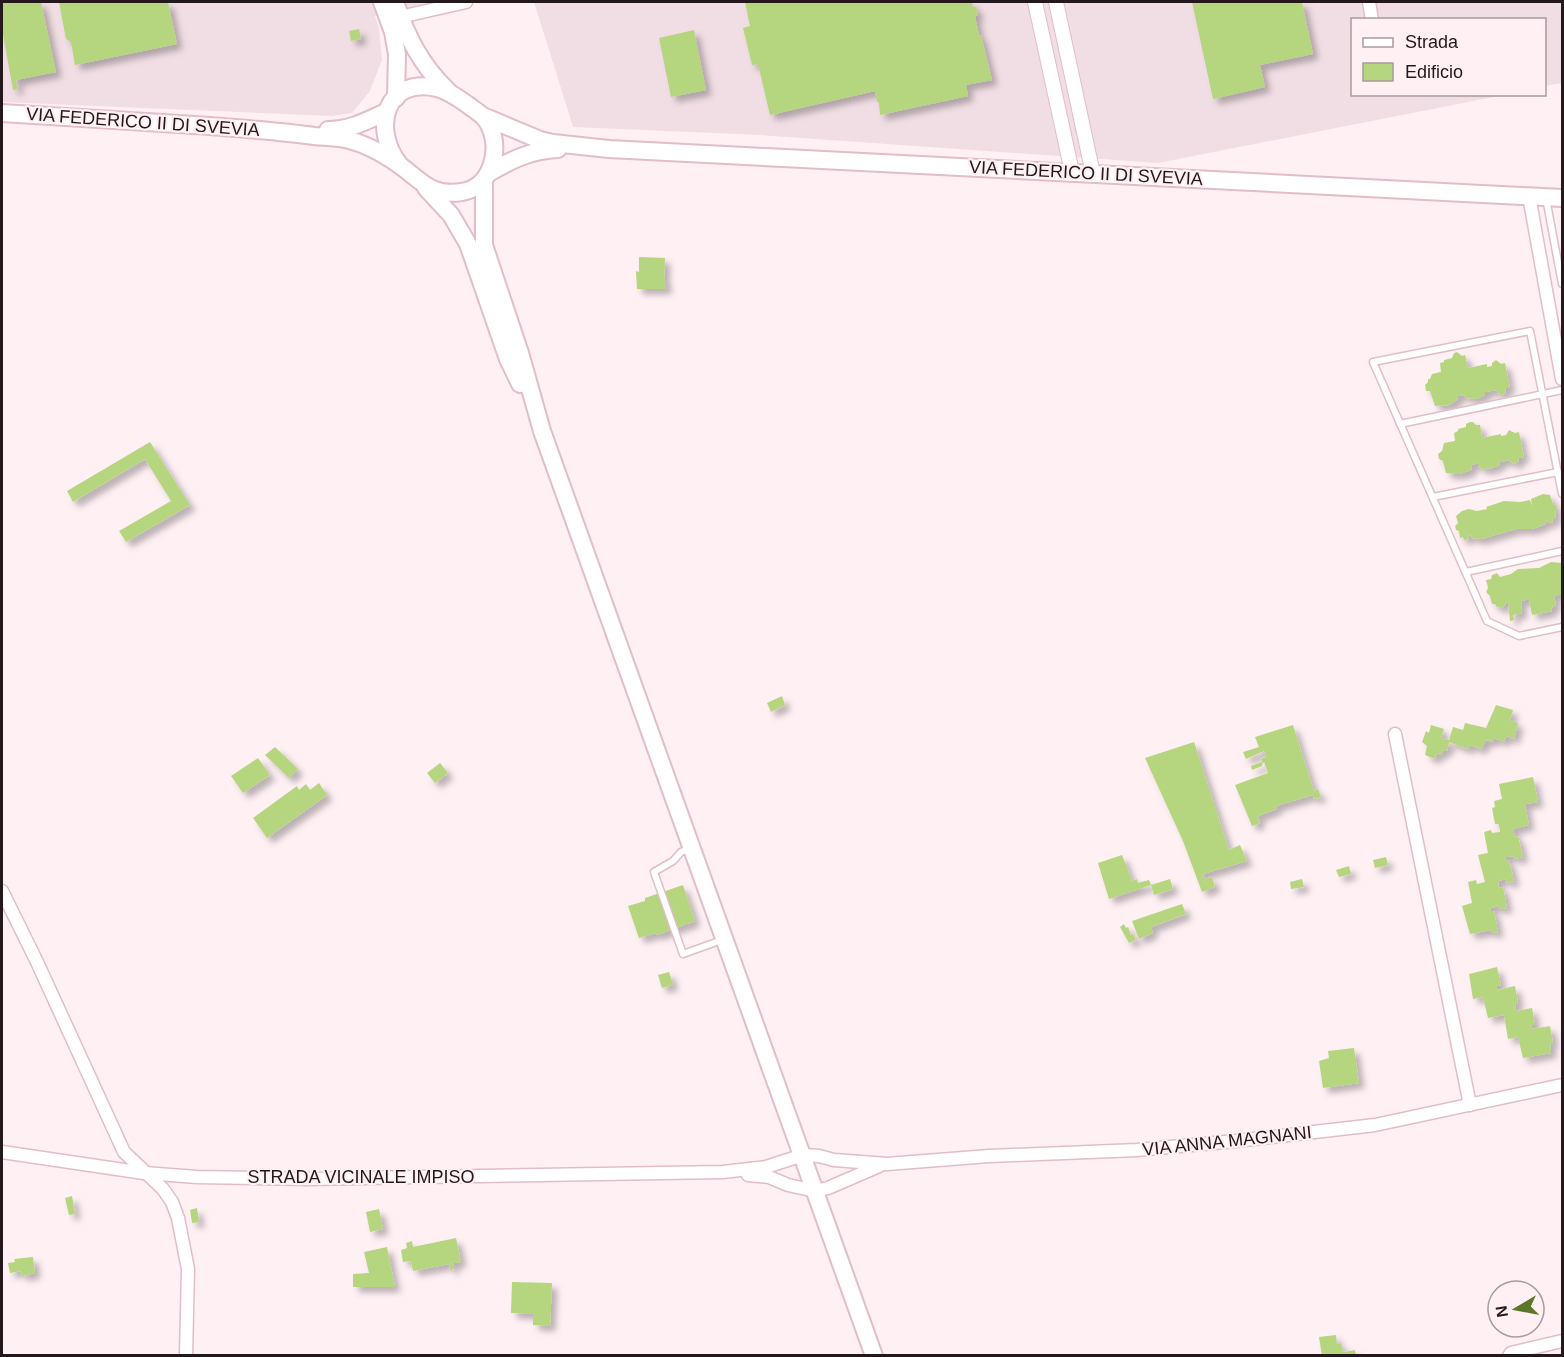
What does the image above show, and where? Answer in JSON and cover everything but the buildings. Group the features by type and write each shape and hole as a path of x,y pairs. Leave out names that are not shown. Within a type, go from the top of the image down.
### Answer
{"main road":[{"path":"382,2 393,32 397,54 396,98"},
{"path":"397,9 418,56 435,78 449,92 485,117 528,136 553,143 609,149"},
{"path":"449,92 436,88 417,87 401,93 386,112 384,129 386,144 399,164 451,215 468,244 508,358 542,431"},
{"path":"284,131 341,130 386,112"},
{"name":"VIA FEDERICO II DI SVEVIA","path":"2,113 284,131"},
{"path":"485,117 491,128 495,157 486,176 484,246 520,353 542,431 874,1356"},
{"path":"284,131 354,141 372,148 399,164"},
{"path":"425,187 440,191 469,190 486,176 520,155 538,151 609,149"},
{"name":"VIA FEDERICO II DI SVEVIA","path":"609,149 1554,197"}],"street":[{"path":"397,9 465,2"},
{"path":"1035,2 1072,172"},
{"path":"1056,2 1094,174"},
{"path":"1369,2 1372,18"},
{"path":"1529,196 1563,379"},
{"path":"1395,734 1470,1105"},
{"path":"2,891 124,1152 163,1189 172,1202 178,1218 188,1269 186,1356"},
{"name":"VIA ANNA MAGNANI","path":"803,1155 887,1164 989,1156 1137,1150 1236,1141 1375,1125 1563,1085"},
{"name":"STRADA VICINALE IMPISO","path":"2,1152 144,1173 197,1177 306,1179 723,1172"},
{"path":"723,1172 766,1167 803,1155"},
{"name":"VIA ANNA MAGNANI","path":"815,1191 887,1164"},
{"path":"723,1172 769,1177 789,1185 815,1191"},
{"path":"1509,1356 1510,1353 1563,1341"}],"lane":[{"path":"1554,197 1563,284"},
{"path":"1563,494 1530,331 1373,362 1487,621 1519,636 1563,627"},
{"path":"1400,424 1563,390"},
{"path":"1433,497 1558,472"},
{"path":"1466,572 1563,551"},
{"path":"692,847 681,852 673,861 654,872 683,954 725,939"}],"shaded area":[{"path":"2,2 436,2 375,16 379,28 382,60 370,91 352,113 333,116 2,102"},
{"path":"534,2 1562,2 1562,83 1546,86 1546,18 1351,18 1351,96 1499,96 1158,163 760,135 573,127"}]}
